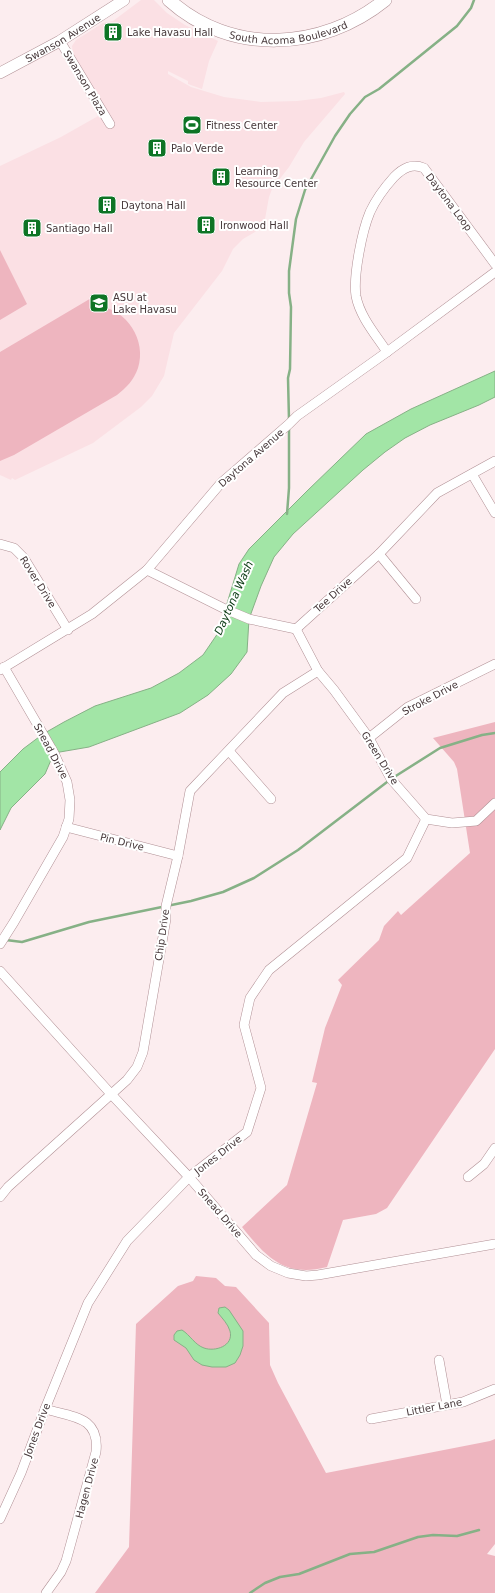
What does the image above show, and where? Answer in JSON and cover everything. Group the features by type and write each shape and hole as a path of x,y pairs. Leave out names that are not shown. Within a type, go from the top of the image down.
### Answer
{"main road":[{"name":"South Acoma Boulevard","path":"169,0 179,9 202,23 225,32 244,38 294,40 322,34 350,23 372,11 385,0"}],"street":[{"name":"Swanson Avenue","path":"0,72 60,41 124,0"},
{"name":"Swanson Plaza","path":"60,41 110,124"},
{"name":"Daytona Loop","path":"387,352 359,307 356,296 356,275 360,250 370,212 381,193 398,173 412,165 424,168 495,264"},
{"name":"Daytona Avenue","path":"2,669 92,614 147,570 221,483 297,416 495,272"},
{"name":"Tee Drive","path":"296,629 379,554 437,493 495,462"},
{"path":"472,474 495,513"},
{"name":"Rover Drive","path":"0,544 14,548 24,558 68,630"},
{"path":"379,554 416,599"},
{"path":"147,570 224,610 249,619 296,629"},
{"name":"Green Drive","path":"296,629 318,671 334,690 369,738 391,780 426,819"},
{"name":"Stroke Drive","path":"369,738 408,707 495,664"},
{"name":"Snead Drive","path":"0,944 48,862 66,827 69,819 70,800 65,776 54,753 2,669"},
{"name":"Chip Drive","path":"0,1197 8,1187 132,1074 142,1056 166,919 166,906 178,856 190,791 283,694 318,671"},
{"path":"229,751 271,799"},
{"path":"426,819 452,823 476,822 495,803"},
{"name":"Jones Drive","path":"0,1519 21,1473 88,1303 127,1241 189,1177 247,1132 261,1088 244,1025 250,998 268,970 407,858 426,819"},
{"name":"Pin Drive","path":"66,827 178,856"},
{"name":"Snead Drive","path":"0,971 111,1094 189,1177 256,1255 271,1266 294,1274 318,1275 495,1244"},
{"path":"468,1177 484,1164 495,1148"},
{"path":"439,1360 447,1405"},
{"name":"Littler Lane","path":"371,1419 447,1405 477,1397 495,1389"},
{"name":"Hagen Drive","path":"45,1409 82,1420 93,1428 98,1440 95,1459 69,1552 61,1572 46,1593"}],"shaded area":[{"name":"ASU at Lake Havasu","path":"141,0 154,0 167,13 185,25 218,41 209,61 202,89 188,84 188,81 168,71 168,74 191,87 224,97 261,102 297,101 321,98 344,92 345,94 304,142 289,167 272,189 265,219 262,225 255,232 243,239 233,249 222,271 174,333 164,376 152,396 141,407 93,443 15,480 12,478 11,480 0,475 0,166 61,137 107,111 73,53 72,46 76,40 103,23 113,21"},
{"path":"0,250 27,304 0,320"},
{"path":"93,297 98,306 108,308 118,313 126,320 137,337 140,347 140,358 138,368 132,380 127,387 117,395 14,455 0,461 0,352"},
{"path":"495,722 495,1049 387,1208 376,1214 343,1220 327,1267 312,1270 299,1270 288,1267 268,1256 242,1227 287,1185 317,1083 312,1082 325,1028 342,985 338,980 379,940 384,926 398,911 401,915 470,853 457,769 454,762 433,738"},
{"path":"196,1276 216,1278 225,1286 236,1287 269,1323 270,1365 326,1473 495,1439 495,1544 487,1554 495,1556 495,1593 95,1593 129,1547 136,1324 178,1286 193,1281"}],"water":[{"name":"Daytona Wash","path":"495,371 495,397 430,425 405,438 363,470 293,534 274,557 261,586 249,619 247,652 231,674 208,695 180,713 89,747 54,753 45,774 11,808 0,830 0,772 23,749 43,734 95,706 151,688 179,673 203,655 218,633 239,564 249,549 307,491 366,434 411,409"},
{"path":"225,1307 229,1310 243,1331 243,1346 240,1355 235,1363 226,1367 202,1365 194,1360 186,1348 174,1340 174,1335 177,1331 182,1330 198,1345 204,1348 213,1349 223,1347 229,1341 230,1331 225,1321 218,1313 219,1308"}],"waterway":[{"path":"289,420 288,378 290,369 291,307 289,293 289,271 296,219 305,190 335,136 350,114 365,97 379,89 457,26 471,8 474,0"},
{"path":"287,514 289,488 289,427"},
{"path":"6,940 22,942 89,922 191,901 223,892 254,878 298,850 391,779 440,748 482,735 495,733"},
{"path":"250,1593 265,1583 280,1577 299,1574 350,1554 374,1552 418,1537 433,1535 457,1536 479,1530"}],"place":[{"name":"Lake Havasu Hall","path":"113,32"},
{"name":"Fitness Center","path":"192,125"},
{"name":"Palo Verde","path":"157,148"},
{"name":"Learning Resource Center","path":"221,177"},
{"name":"Daytona Hall","path":"107,205"},
{"name":"Ironwood Hall","path":"206,225"},
{"name":"Santiago Hall","path":"32,228"},
{"name":"ASU at Lake Havasu","path":"99,303"}]}
